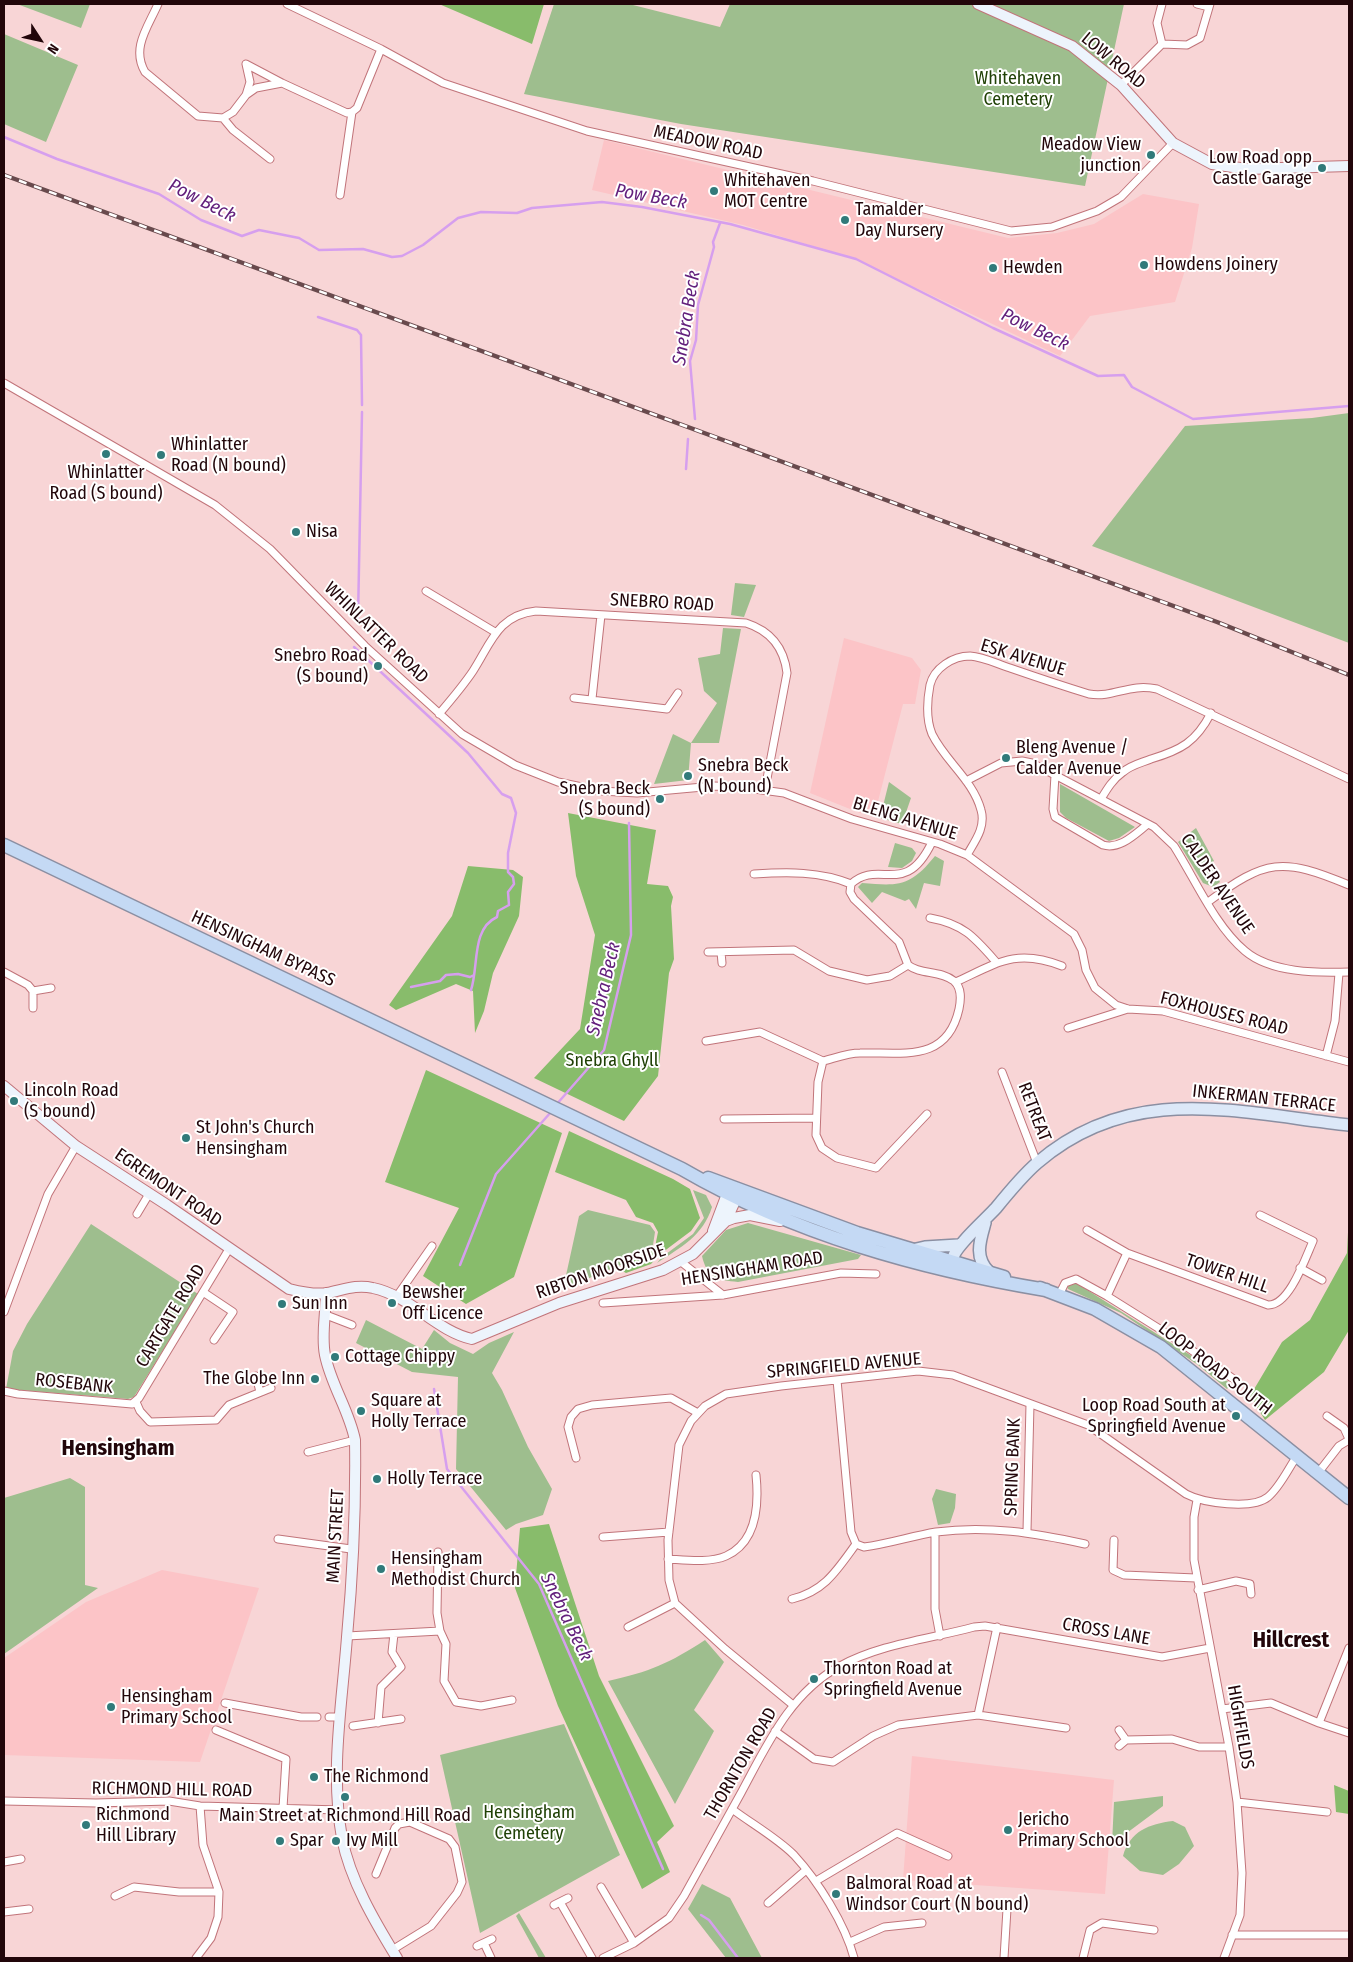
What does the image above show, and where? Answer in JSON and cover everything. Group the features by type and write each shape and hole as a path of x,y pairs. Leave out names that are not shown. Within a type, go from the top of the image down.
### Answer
{"highway":[{"name":"HENSINGHAM BYPASS","path":"4,845 731,1193"},
{"name":"HENSINGHAM ROAD","path":"731,1193 808,1227 876,1252 938,1269 1046,1290"},
{"path":"731,1193 1046,1290"},
{"name":"LOOP ROAD SOUTH","path":"1046,1290 1113,1318 1161,1347 1349,1498"}],"main road":[{"name":"LOW ROAD","path":"978,4 1072,46 1121,85 1173,143 1212,164 1246,169 1349,166"},
{"name":"EGREMONT ROAD","path":"4,1086 76,1146 289,1289 301,1292 326,1293"},
{"name":"INKERMAN TERRACE","path":"958,1245 976,1231 1037,1163 1064,1143 1094,1128 1125,1117 1158,1110 1209,1108 1349,1125"},
{"path":"731,1193 726,1221 750,1215 808,1227"},
{"path":"712,1234 731,1193"},
{"path":"986,1219 979,1252 982,1264 989,1272"},
{"name":"RIBTON MOORSIDE","path":"397,1296 460,1336 472,1339 559,1303 640,1279 680,1261 692,1254 726,1221"},
{"path":"938,1269 952,1260 976,1231"},
{"path":"912,1250 925,1247 958,1245"},
{"path":"952,1260 958,1245"},
{"path":"952,1260 965,1275"},
{"path":"326,1293 348,1286 372,1288 397,1296"},
{"name":"MAIN STREET","path":"326,1293 323,1342 325,1356 351,1419 355,1440 347,1636 334,1717 339,1810 342,1839 360,1891 394,1954"}],"street":[{"path":"158,4 138,48 140,64 145,72 198,116 223,118 233,112 246,95 250,82 246,64 347,113 352,112 357,108 382,49"},
{"name":"MEADOW ROAD","path":"287,4 382,49 444,83 587,131 813,181 980,225 1011,230 1052,227 1097,212 1121,197 1173,143"},
{"path":"1162,4 1158,23 1162,44"},
{"path":"1121,85 1162,44 1187,45 1200,38 1210,6 1197,4"},
{"path":"246,95 264,85 282,83"},
{"path":"340,195 342,168 352,112"},
{"path":"223,118 233,130 270,159"},
{"name":"WHINLATTER ROAD","path":"4,384 215,505 237,521 270,549 365,646 439,714 462,734 515,766 538,776 578,787 637,793 714,786 765,789"},
{"path":"426,591 495,632"},
{"name":"SNEBRO ROAD","path":"439,714 472,672 495,632 511,618 526,612 746,623 765,632 774,640 782,653 787,673 765,789"},
{"path":"592,699 601,615"},
{"name":"ESK AVENUE","path":"967,855 983,822 977,800 932,732 927,706 931,682 939,670 949,662 959,658 980,658 1089,694 1101,696 1134,686 1157,689 1349,779"},
{"path":"574,698 667,709 678,693"},
{"path":"1101,799 1115,778 1131,766 1181,748 1199,734 1211,713"},
{"name":"CALDER AVENUE","path":"966,781 991,767 1012,761 1032,763 1148,824 1166,836 1236,942 1259,960 1287,968 1339,973 1349,972"},
{"path":"1055,775 1053,809 1056,817 1103,845 1111,848 1119,845 1148,824"},
{"name":"BLENG AVENUE","path":"765,789 784,793 852,819 932,842 967,855 1074,934"},
{"path":"706,1041 760,1032 823,1061 858,1053 924,1052 948,1036 953,1030 961,995 956,982 944,975 918,970 908,965 899,942 854,899 850,892 851,884 857,878 865,876 897,876 906,873 920,861 932,842"},
{"path":"1208,902 1239,879 1254,871 1273,866 1296,867 1316,872 1349,885"},
{"path":"754,874 786,872 832,876 851,884"},
{"path":"930,918 951,922 976,940 998,963"},
{"name":"FOXHOUSES ROAD","path":"1074,934 1082,950 1086,970 1095,988 1116,1005 1128,1009 1163,1011 1349,1062"},
{"path":"708,952 794,950 830,971 867,980 890,976 908,965"},
{"path":"721,952 722,962"},
{"path":"956,982 998,963 1022,956 1048,960 1062,966"},
{"path":"4,972 28,985 33,991 33,1008"},
{"path":"1326,1056 1335,1021 1339,973"},
{"path":"33,991 51,988"},
{"path":"1068,1028 1128,1009"},
{"path":"823,1061 818,1082 816,1135 822,1148 836,1158 876,1168 927,1114"},
{"name":"RETREAT","path":"1002,1072 1037,1163"},
{"path":"724,1119 816,1118"},
{"path":"4,1312 48,1194 76,1146"},
{"path":"137,1214 149,1194"},
{"name":"TOWER HILL","path":"1087,1230 1127,1253 1268,1305 1277,1304 1284,1299 1313,1241 1260,1215"},
{"path":"397,1296 432,1246"},
{"name":"CARTGATE ROAD","path":"137,1400 229,1249"},
{"path":"1107,1296 1127,1253"},
{"path":"680,1261 723,1294"},
{"path":"1300,1268 1322,1280"},
{"name":"HENSINGHAM ROAD","path":"602,1303 723,1294 841,1273 876,1274"},
{"path":"1059,1295 1065,1283 1076,1278 1174,1338 1235,1380"},
{"path":"203,1292 233,1312 214,1340"},
{"path":"326,1315 352,1325"},
{"name":"SPRINGFIELD AVENUE","path":"675,1603 669,1580 668,1559 669,1532 679,1445 691,1421 698,1413 705,1406 726,1394 918,1371 953,1375 1088,1425 1197,1500 1210,1502 1260,1502 1272,1493 1297,1456"},
{"path":"256,1376 260,1392"},
{"path":"837,1380 851,1532 856,1544 864,1547 872,1546 935,1532 980,1528 1026,1531 1085,1544"},
{"path":"137,1400 140,1411 150,1422 216,1420 229,1405 271,1388"},
{"name":"ROSEBANK","path":"4,1391 115,1404 132,1404 137,1400"},
{"path":"576,1458 568,1427 571,1417 578,1410 592,1405 671,1398 698,1413"},
{"name":"SPRING BANK","path":"1026,1531 1030,1404"},
{"path":"1318,1473 1338,1446 1349,1440 1344,1428 1327,1416"},
{"path":"308,1452 355,1440"},
{"path":"668,1559 701,1560 725,1556 743,1544 754,1521 758,1495 756,1475"},
{"name":"HIGHFIELDS","path":"1197,1500 1193,1543 1196,1578 1229,1747 1237,1802 1242,1873 1240,1915 1224,1958"},
{"path":"603,1537 669,1532"},
{"path":"935,1532 934,1609 940,1636"},
{"path":"278,1539 351,1549"},
{"path":"1114,1540 1113,1570 1124,1576 1196,1578"},
{"path":"792,1599 809,1595 830,1580 856,1544"},
{"path":"438,1552 437,1614 440,1631 446,1644 444,1681 456,1702 481,1706 512,1700"},
{"path":"1198,1590 1236,1582 1250,1584 1251,1594"},
{"path":"628,1627 675,1603 725,1649 793,1705"},
{"name":"THORNTON ROAD","path":"607,1957 634,1943 669,1918 684,1896 775,1731 793,1705 812,1685 840,1666 874,1653 974,1627 997,1627"},
{"path":"978,1715 997,1627"},
{"name":"CROSS LANE","path":"997,1627 1162,1657 1210,1648"},
{"path":"347,1636 440,1631"},
{"path":"378,1722 381,1687 401,1667 392,1652 394,1634"},
{"path":"1318,1723 1349,1648"},
{"path":"225,1703 301,1717 317,1717"},
{"path":"1222,1709 1271,1703 1318,1723 1349,1733"},
{"path":"775,1731 814,1759 834,1762 873,1736 898,1725 978,1715 1066,1728"},
{"path":"353,1726 401,1719"},
{"path":"216,1730 286,1759 283,1808"},
{"path":"1119,1730 1126,1740"},
{"path":"1119,1746 1126,1740 1172,1739 1199,1747 1229,1747"},
{"name":"RICHMOND HILL ROAD","path":"4,1801 96,1803 169,1801 200,1806 339,1810"},
{"path":"1237,1802 1327,1812"},
{"path":"196,1958 211,1938 216,1924 219,1892 203,1846 200,1806"},
{"path":"732,1809 793,1854 816,1881 850,1942 854,1958"},
{"path":"376,1874 399,1824 410,1822 444,1836 455,1847 462,1882 457,1893 431,1926 394,1954"},
{"path":"816,1881 897,1833 948,1856"},
{"path":"4,1862 21,1858"},
{"path":"768,1902 806,1870"},
{"path":"115,1896 134,1888 179,1892 219,1892"},
{"path":"606,1890 634,1943"},
{"path":"568,1898 557,1904 592,1958"},
{"path":"4,1912 29,1909"},
{"path":"1004,1958 1007,1909"},
{"path":"850,1942 884,1927 922,1923"},
{"path":"1083,1958 1090,1930 1102,1924 1154,1930"},
{"path":"1232,1935 1349,1934"},
{"path":"492,1939 480,1945 492,1958"}],"shaded area":[{"path":"604,140 1008,238 1057,233 1094,224 1143,194 1199,204 1192,248 1175,302 1090,316 1060,356 855,259 743,225 592,190"},
{"path":"844,638 912,658 921,670 915,704 903,704 875,813 860,813 810,793"},
{"name":"Hensingham Primary School","path":"162,1570 259,1588 200,1762 4,1755 4,1658 86,1602"},
{"name":"Jericho Primary School","path":"912,1756 1114,1780 1105,1894 903,1880"}],"green space":[{"path":"17,4 90,4 81,28"},
{"path":"439,4 544,4 532,44"},
{"name":"Whitehaven Cemetery","path":"554,4 629,4 720,27 730,4 1124,4 1085,186 681,124 524,94"},
{"path":"4,34 78,65 46,142 4,124"},
{"path":"1349,413 1349,643 1092,546 1185,426 1312,418"},
{"path":"735,583 756,585 744,617 731,615"},
{"path":"723,628 741,629 719,743 691,743 717,703 704,691 698,658 720,654"},
{"path":"673,734 691,743 688,780 654,784"},
{"path":"889,782 911,798 902,824 880,818"},
{"path":"1060,784 1135,827 1119,838 1109,841 1066,818 1060,812"},
{"name":"Snebra Ghyll","path":"568,813 656,830 647,884 668,886 673,897 671,906 674,959 669,973 658,1076 624,1121 534,1078 580,1029 595,935 576,876"},
{"path":"1196,828 1214,861 1209,864 1220,882 1213,887 1203,883 1178,842"},
{"path":"895,843 912,848 916,853 912,861 902,868 888,867"},
{"path":"935,856 944,861 940,886 924,883 916,909 909,899 905,901 882,892 872,903 858,887 862,883 895,884 911,879"},
{"path":"468,866 513,870 523,877 519,916 493,973 484,1011 475,1033 473,991 456,984 396,1010 389,1005 452,916"},
{"path":"426,1070 562,1133 514,1277 466,1304 423,1276 459,1208 385,1182"},
{"path":"569,1131 673,1179 690,1189 700,1218 691,1231 659,1255 651,1264 626,1273 619,1269 655,1247 658,1232 653,1223 636,1217 626,1200 555,1172"},
{"path":"693,1190 706,1195 712,1207 708,1217 703,1226 690,1240 657,1263 662,1257 693,1234 704,1218"},
{"path":"588,1210 650,1225 655,1232 653,1245 623,1264 563,1289 579,1216"},
{"path":"1349,1211 1349,1330 1324,1372 1265,1420 1250,1396 1282,1342 1310,1320 1347,1253"},
{"path":"748,1223 861,1255 858,1259 738,1282 719,1279 707,1269 702,1256 726,1230"},
{"path":"91,1224 198,1294 134,1397 128,1399 6,1389 13,1351 27,1324"},
{"path":"1073,1281 1195,1358 1231,1384 1227,1389 1198,1365 1121,1313 1068,1289 1067,1286"},
{"path":"366,1320 422,1349 434,1330 450,1343 473,1354 489,1343 514,1332 492,1373 502,1390 528,1447 552,1489 543,1515 516,1524 506,1530 456,1469 458,1377 412,1372 356,1343"},
{"path":"70,1478 85,1487 85,1585 98,1588 4,1654 4,1498"},
{"path":"936,1489 956,1494 955,1508 950,1523 938,1525 932,1499"},
{"path":"549,1524 599,1676 674,1826 657,1842 670,1872 642,1889 558,1706 515,1588 520,1528"},
{"path":"705,1640 724,1662 694,1710 714,1731 675,1804 608,1681 659,1666"},
{"name":"Hensingham Cemetery","path":"564,1724 620,1855 480,1933 440,1755"},
{"path":"1334,1785 1349,1791 1349,1814 1336,1812"},
{"path":"1163,1796 1163,1806 1112,1844 1114,1802"},
{"path":"1173,1821 1185,1827 1194,1846 1179,1864 1163,1875 1140,1871 1123,1856 1130,1840 1142,1830 1156,1824"},
{"path":"702,1884 730,1898 762,1958 726,1958 688,1909"},
{"path":"519,1913 546,1958 539,1958 516,1916"}],"waterway":[{"name":"Pow Beck","path":"4,137 57,159 159,194 201,220 242,236 259,230 299,238 319,250 363,249 392,257 402,256 423,245 458,218 481,212 517,213 532,208 602,202 642,207 730,224 856,259 993,328 1098,376 1124,375 1132,387 1193,419 1349,406"},
{"name":"Snebra Beck","path":"695,419 690,361 696,340 698,305 714,247 713,242 720,223"},
{"path":"318,317 357,330 361,335 362,405"},
{"path":"358,618 362,412"},
{"name":"Snebra Beck","path":"686,469 688,439"},
{"path":"354,647 468,753 502,794 511,798 516,813 508,853 508,872 513,877 514,884 508,892 509,905 498,911 497,917 483,930 479,939 471,990"},
{"name":"Snebra Beck","path":"556,1105 604,1050 631,935 629,823"},
{"path":"411,987 440,981 446,975 458,974 470,977 474,975"},
{"name":"Snebra Beck","path":"460,1265 496,1174 551,1112"},
{"name":"Snebra Beck","path":"434,1389 447,1469 539,1584 663,1869"},
{"name":"Snebra Beck","path":"701,1915 709,1920 738,1958"}],"railway":[{"path":"4,175 1217,622 1349,675"}],"place":[{"name":"Meadow View junction","path":"1151,155"},
{"name":"Low Road opp Castle Garage","path":"1322,168"},
{"name":"Whitehaven MOT Centre","path":"714,191"},
{"name":"Tamalder Day Nursery","path":"845,220"},
{"name":"Howdens Joinery","path":"1144,265"},
{"name":"Hewden","path":"993,268"},
{"name":"Whinlatter Road (S bound)","path":"106,454"},
{"name":"Whinlatter Road (N bound)","path":"161,455"},
{"name":"Nisa","path":"296,532"},
{"name":"Snebro Road (S bound)","path":"378,666"},
{"name":"Bleng Avenue / Calder Avenue","path":"1006,758"},
{"name":"Snebra Beck (N bound)","path":"688,776"},
{"name":"Snebra Beck (S bound)","path":"660,799"},
{"name":"Lincoln Road (S bound)","path":"14,1101"},
{"name":"St John's Church Hensingham","path":"186,1138"},
{"name":"Bewsher Off Licence","path":"392,1303"},
{"name":"Sun Inn","path":"282,1304"},
{"name":"Cottage Chippy","path":"335,1357"},
{"name":"The Globe Inn","path":"315,1379"},
{"name":"Square at Holly Terrace","path":"361,1411"},
{"name":"Loop Road South at Springfield Avenue","path":"1236,1416"},
{"name":"Holly Terrace","path":"377,1479"},
{"name":"Hensingham Methodist Church","path":"381,1569"},
{"name":"Thornton Road at Springfield Avenue","path":"814,1679"},
{"name":"Hensingham Primary School","path":"111,1707"},
{"name":"The Richmond","path":"314,1777"},
{"name":"Main Street at Richmond Hill Road","path":"345,1797"},
{"name":"Richmond Hill Library","path":"86,1825"},
{"name":"Jericho Primary School","path":"1008,1830"},
{"name":"Spar","path":"280,1841"},
{"name":"Ivy Mill","path":"336,1841"},
{"name":"Balmoral Road at Windsor Court (N bound)","path":"836,1894"}],"district":[{"name":"Hensingham","path":"118,1449"},
{"name":"Hillcrest","path":"1291,1641"}]}
